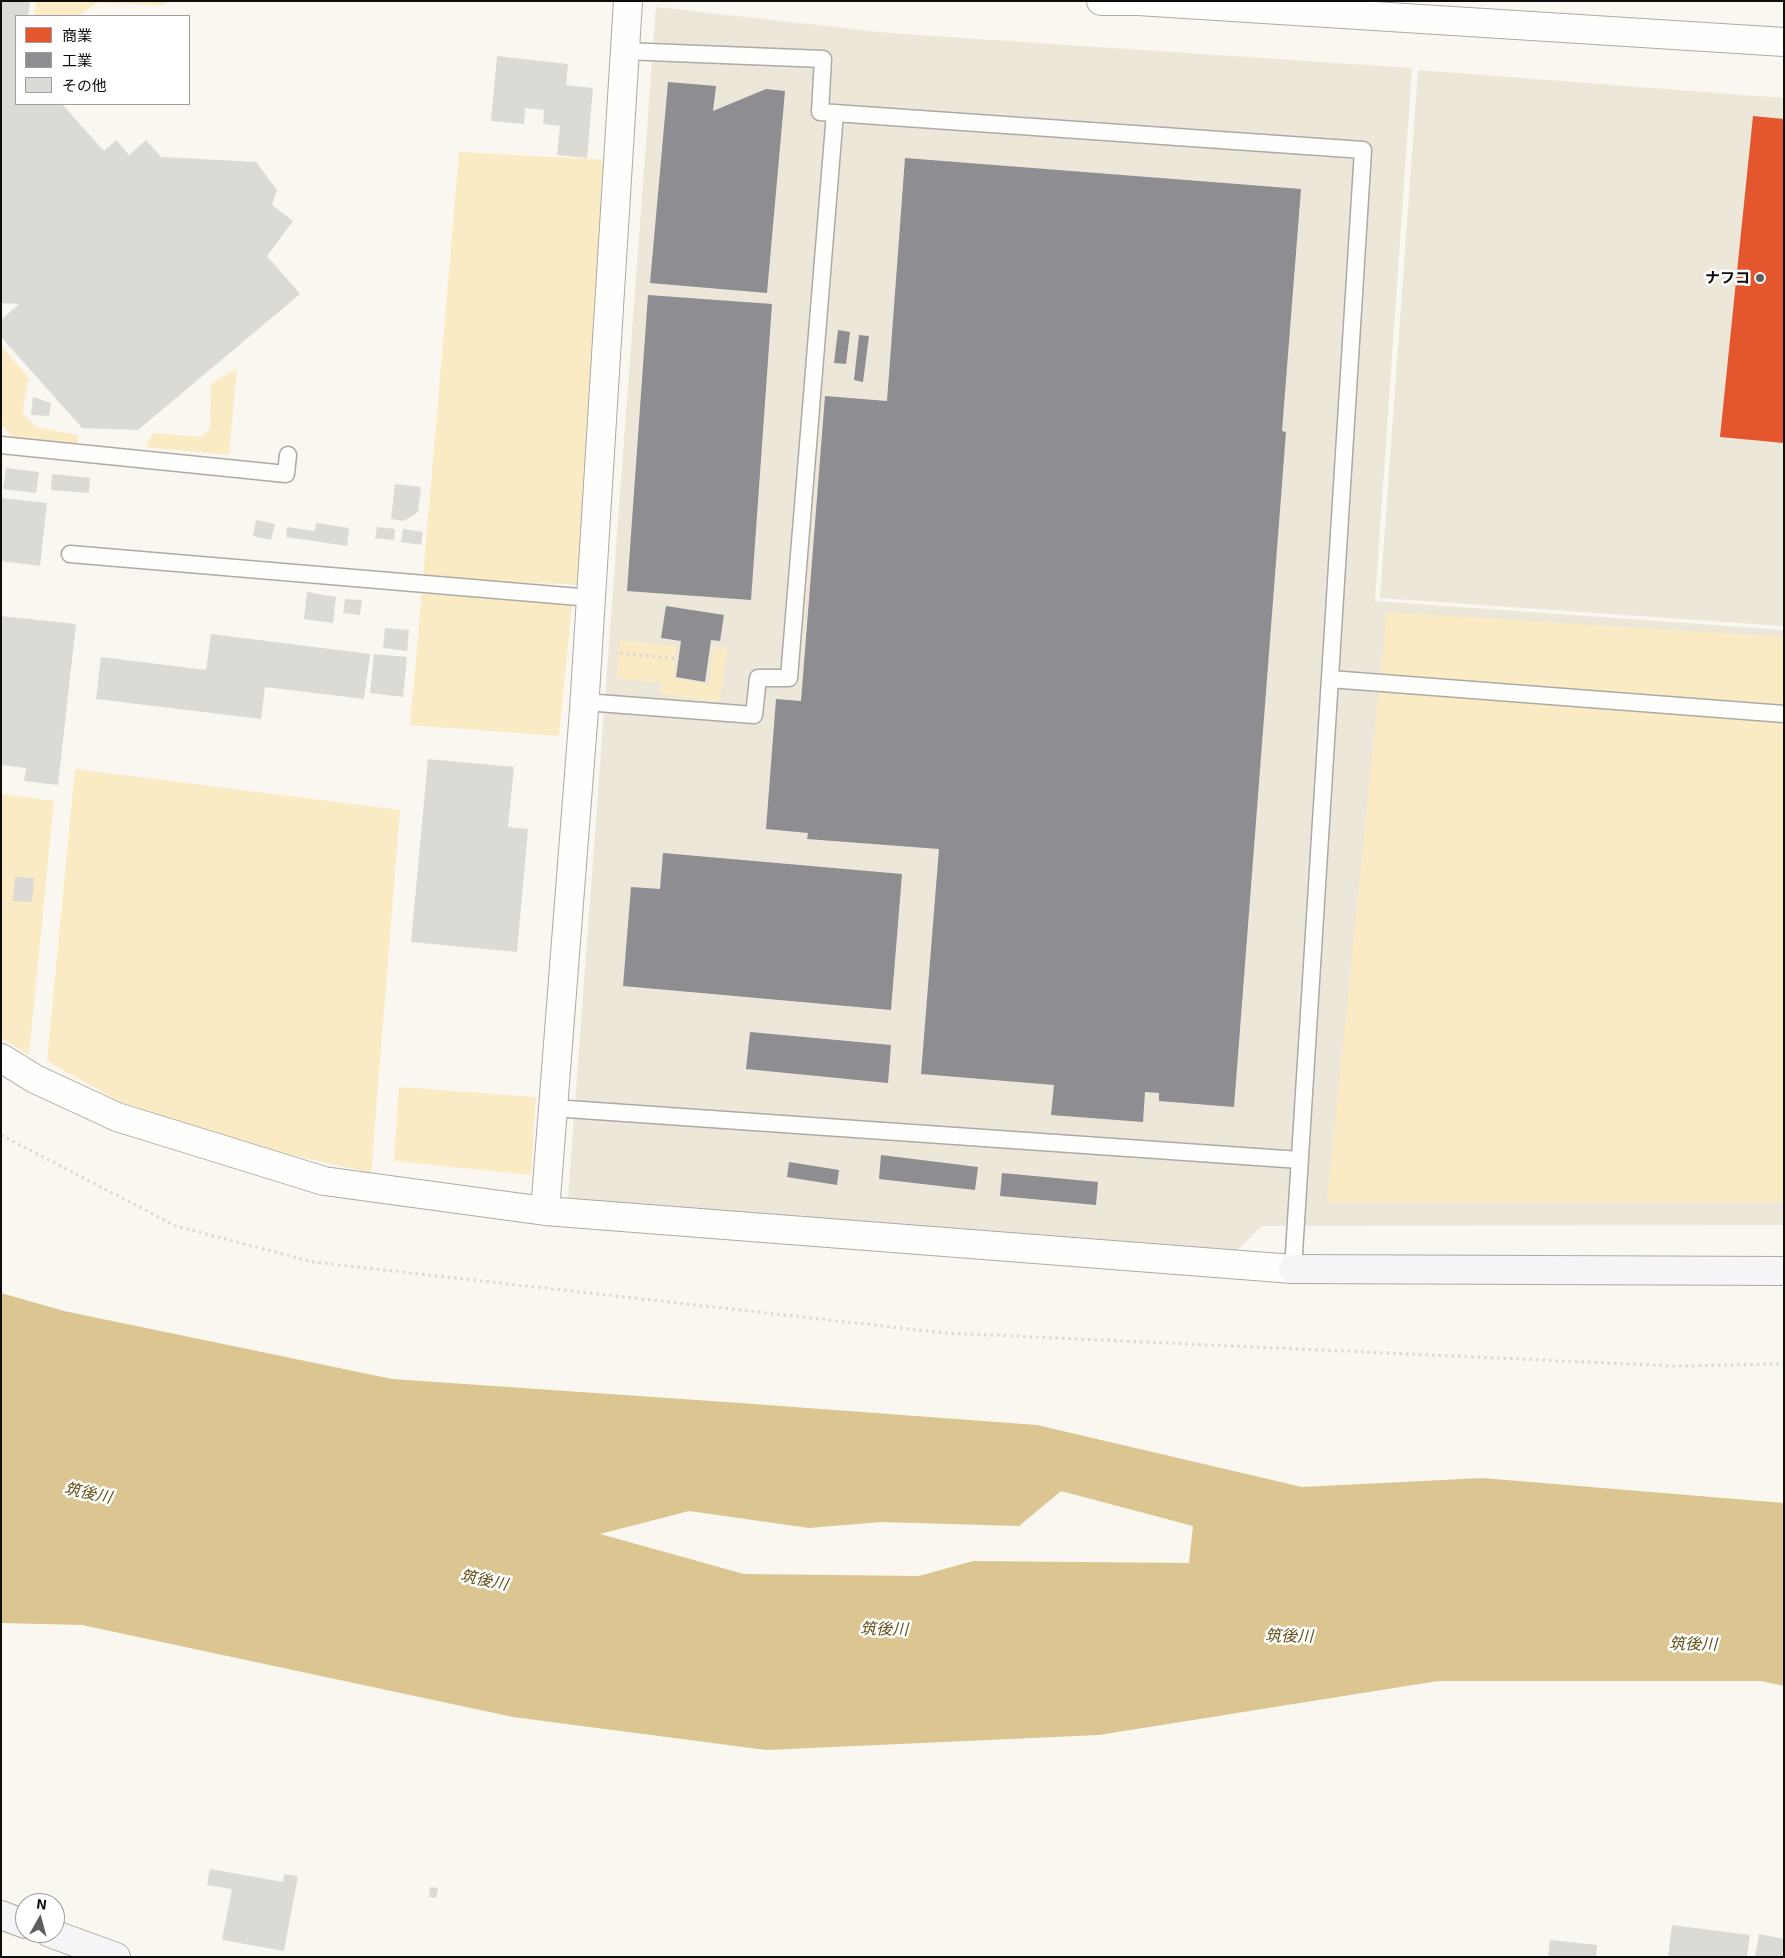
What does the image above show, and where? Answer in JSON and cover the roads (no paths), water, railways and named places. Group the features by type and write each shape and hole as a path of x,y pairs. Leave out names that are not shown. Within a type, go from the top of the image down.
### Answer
{"street":[{"path":"545,1211 585,702 628,1"},
{"path":"1102,1 1784,42"},
{"path":"1,1058 35,1079 117,1117 324,1181 545,1211 1293,1269 1784,1271"},
{"path":"1,1915 15,1920"},
{"path":"65,1938 116,1957"}],"lane":[{"path":"624,51 823,59 820,112 1362,150 1293,1269"},
{"path":"585,702 754,715 758,678 789,678 835,113"},
{"path":"1,445 286,474 288,455"},
{"path":"70,554 591,598"},
{"path":"1330,679 1784,714"},
{"path":"553,1108 1300,1160"}],"water":[{"name":"筑後川","path":"1,1293 64,1311 392,1379 1037,1425 1302,1487 1482,1478 1784,1503 1784,1686 1761,1681 1438,1681 1099,1735 766,1750 513,1717 82,1625 1,1623","holes":["1061,1491 1193,1526 1189,1563 973,1561 919,1576 744,1574 600,1534 689,1511 809,1528 881,1522 1019,1526"]}],"place":[{"name":"ナフコ","path":"1760,278"}]}
